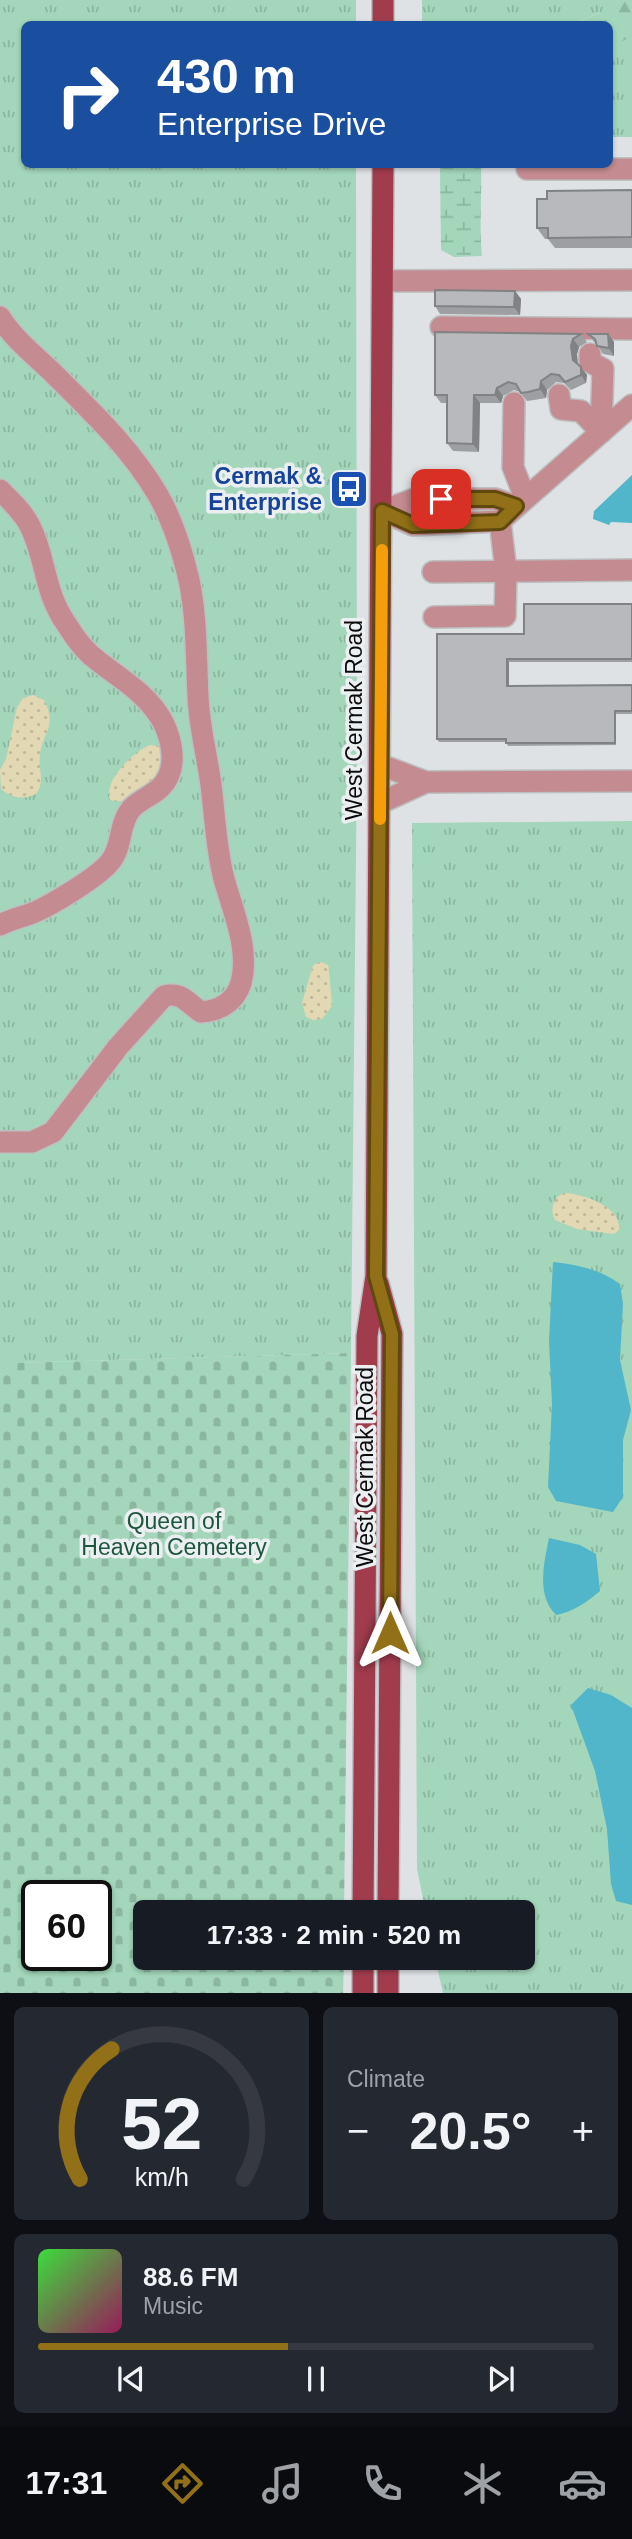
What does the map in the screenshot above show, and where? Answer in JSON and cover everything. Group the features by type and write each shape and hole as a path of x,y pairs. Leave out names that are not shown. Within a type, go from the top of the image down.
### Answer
{"main road":[{"path":"383,0 383,21"},
{"name":"West Cermak Road","path":"363,1900 367,1336 376,1276 383,168"},
{"name":"West Cermak Road","path":"376,1276 392,1334 387,1900"},
{"path":"363,1970 363,1993"},
{"path":"388,1970 388,1993"}],"street":[{"path":"527,169 632,169"},
{"path":"383,281 632,281"},
{"path":"0,317 16,337 126,449 172,522 189,582 197,646 198,698 219,856 238,926 242,968 241,984 234,996 225,1006 213,1012 201,1013 179,996 164,996 118,1047 53,1132 32,1142 0,1142"},
{"path":"440,327 632,329"},
{"path":"590,354 590,362 603,369 601,432"},
{"path":"559,395 561,408 581,411 601,432"},
{"path":"514,403 513,467 520,502"},
{"path":"382,511 413,525 500,522 632,405"},
{"path":"0,490 23,514 31,527 48,590 57,610 82,646 96,660 130,683 153,707 168,733 172,761 162,786 128,813 111,862 50,904 0,925"},
{"path":"382,511 414,499 495,499 520,502"},
{"path":"434,617 505,616 506,571 500,522"},
{"path":"433,572 632,570"},
{"path":"380,765 426,782"},
{"path":"380,803 426,782 632,781"}],"green space":[{"path":"0,0 356,0 356,21 21,21 21,168 356,168 357,755 351,1353 14,1363 0,1375"},
{"path":"422,0 618,0 616,12 600,12 582,21 422,21"},
{"path":"618,0 632,0 632,41 626,39 613,47 613,21 582,21 601,12 615,12"},
{"path":"626,38 632,41 632,137 613,137 613,47"},
{"path":"481,168 482,256 454,257 441,250 440,169"},
{"path":"632,821 632,1993 443,1993 438,1970 535,1970 535,1900 423,1900 417,1869 412,823"},
{"name":"Queen of Heaven Cemetery","path":"351,1353 344,1900 133,1900 133,1970 344,1970 343,1993 0,1993 0,1375 14,1363"}],"sand":[{"path":"33,695 44,700 50,717 41,747 39,788 37,793 19,797 1,789 0,770 6,759 17,707 23,698"},
{"path":"150,745 159,746 164,755 158,781 129,799 110,800 109,793 115,776 128,760"},
{"path":"321,962 328,965 329,969 332,1006 322,1019 313,1020 306,1017 302,1003 313,965"},
{"path":"567,1193 583,1196 609,1209 615,1215 619,1230 614,1234 577,1229 555,1220 554,1202 558,1196"}],"water":[{"path":"632,475 632,523 611,522 609,525 593,519 594,511"},
{"path":"553,1262 588,1268 620,1284 623,1304 620,1360 631,1410 623,1440 623,1497 613,1512 556,1501 548,1487 552,1404 549,1341"},
{"path":"549,1538 580,1545 596,1554 600,1591 580,1606 556,1615 546,1598 543,1578"},
{"path":"588,1688 611,1695 632,1708 632,1905 616,1901 611,1884 607,1829 595,1771 571,1705"}],"building":[{"path":"632,190 632,237 548,238 548,228 537,228 537,199 547,199 547,191"},
{"path":"435,290 515,291 514,307 435,306"},
{"path":"435,332 581,334 573,339 571,346 573,360 581,367 581,375 565,382 559,375 551,374 541,381 540,389 528,392 521,393 516,384 508,382 497,388 495,395 474,395 473,444 447,443 447,395 435,395"},
{"path":"588,334 608,334 609,348 597,346 595,339"},
{"path":"524,604 632,604 632,659 507,659 507,686 632,685 632,711 615,711 615,743 506,743 506,739 437,739 437,634 524,634"}],"slow traffic":[{"path":"380,819 382,550"}],"place":[{"name":"Cermak & Enterprise","path":"349,489"}],"route":[{"path":"390,1633 392,1334 376,1276 382,511 413,525 500,522 516,506 495,499 441,499"}]}
